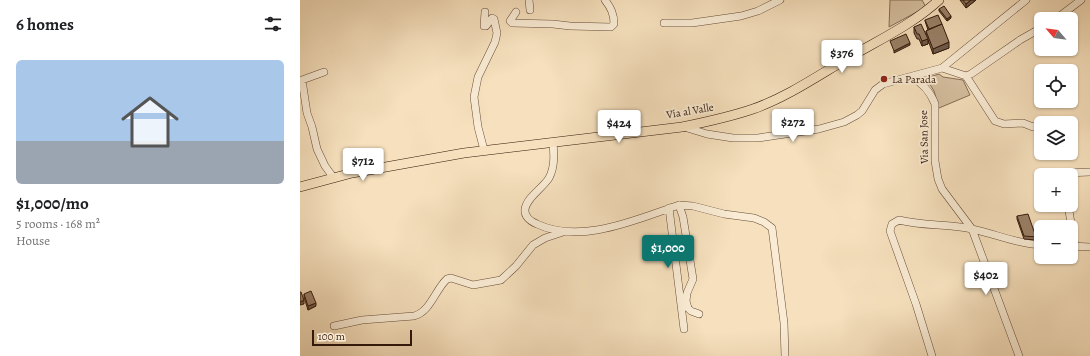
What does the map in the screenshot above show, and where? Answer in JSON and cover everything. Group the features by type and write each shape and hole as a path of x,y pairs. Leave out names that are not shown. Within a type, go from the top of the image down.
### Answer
{"main road":[{"name":"Vía al Valle","path":"300,188 333,178 411,161 484,150 682,127 753,109 777,98 887,36 928,10 939,0"}],"street":[{"path":"528,0 530,10"},
{"path":"516,12 510,21 512,23 611,27 614,24 614,18 612,10 605,0"},
{"path":"664,23 692,23 741,16 780,0"},
{"path":"682,127 707,134 733,138 758,138 819,129 844,122 862,111 875,90 883,84 942,68 1026,0"},
{"path":"1065,12 1081,0"},
{"path":"484,150 478,128 474,97 478,77 495,42 497,33 494,19 492,18 486,26 484,26 485,12"},
{"path":"966,76 1034,32"},
{"path":"942,68 966,76 993,120 997,123 1023,123 1034,127"},
{"path":"324,72 302,80 307,113 317,149 325,166 333,178"},
{"name":"Via San Jose","path":"911,77 923,84 932,96 935,104 935,161 938,178 942,189 972,229 1019,356"},
{"path":"553,142 554,163 549,177 530,199 525,209 526,216 531,222 543,227 565,232"},
{"path":"1078,172 1090,172"},
{"path":"334,326 362,320 414,316 420,314 426,310 446,278 451,278 473,285 501,280 516,266 533,245 545,238 565,232 588,231 612,227 679,205 693,206 724,214 754,218 764,222 772,228 784,323 785,356"},
{"path":"679,205 683,217 693,279 687,293 686,301 688,308 699,314"},
{"path":"669,208 684,329"},
{"path":"932,356 890,227 899,220 972,229 1009,240 1034,245"},
{"path":"1078,246 1090,247"}],"shaded area":[{"path":"890,0 922,0 926,7 889,27"},
{"path":"939,74 943,77 963,80 970,95 939,108 934,91 926,78"}],"building":[{"path":"963,0 971,0 966,4"},
{"path":"944,6 951,16 947,19 939,9"},
{"path":"938,15 942,24 929,29 925,20"},
{"path":"921,24 928,39 922,41 914,27"},
{"path":"942,24 949,42 933,49 926,31"},
{"path":"906,34 910,43 894,51 890,41"},
{"path":"1028,214 1034,231 1034,237 1024,236 1017,216"},
{"path":"311,291 316,303 308,306 304,294"},
{"path":"300,292 304,300 300,302"}],"place":[{"name":"La Parada","path":"884,79"}]}
